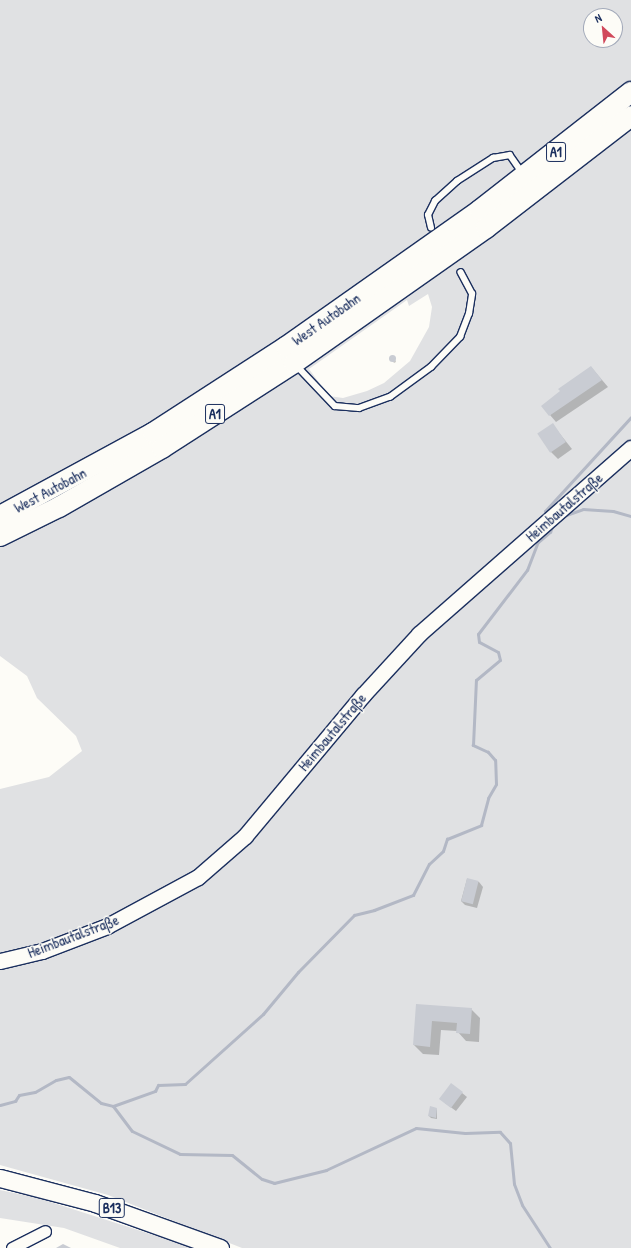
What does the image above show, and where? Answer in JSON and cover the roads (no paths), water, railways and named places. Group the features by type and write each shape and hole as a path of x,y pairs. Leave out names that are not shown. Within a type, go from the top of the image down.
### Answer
{"highway":[{"name":"West Autobahn","path":"0,516 153,433 286,347 525,176 631,92"},
{"name":"West Autobahn","path":"0,536 59,507 162,448 294,363 486,228 631,116"}],"main road":[{"name":"B13","path":"0,1178 95,1203 220,1248"}],"street":[{"name":"Heimbautalstraße","path":"0,960 42,951 107,926 198,877 245,836 363,695 419,634 631,448"},
{"path":"12,1248 45,1231"}],"lane":[{"path":"431,228 428,215 435,201 457,181 493,158 510,155 525,176"},
{"path":"294,363 335,406 359,408 390,397 432,367 460,337 469,314 472,294 462,273"}],"waterway":[{"path":"548,515 545,511 631,417"},
{"path":"566,515 583,509 613,511 631,516"},
{"path":"0,1105 15,1101 19,1095 35,1092 56,1080 69,1077 101,1103 113,1106 155,1091 158,1085 185,1084 263,1014 298,972 354,915 374,910 413,895 429,864 443,851 447,839 481,825 488,798 496,784 495,760 488,752 473,745 476,680 500,660 498,652 479,642 478,634 527,570 538,542 550,532 553,524"},
{"path":"113,1106 132,1131 180,1154 232,1155 262,1179 274,1183 326,1170 416,1128 465,1133 500,1132 510,1143 514,1184 522,1205 550,1248"}]}
